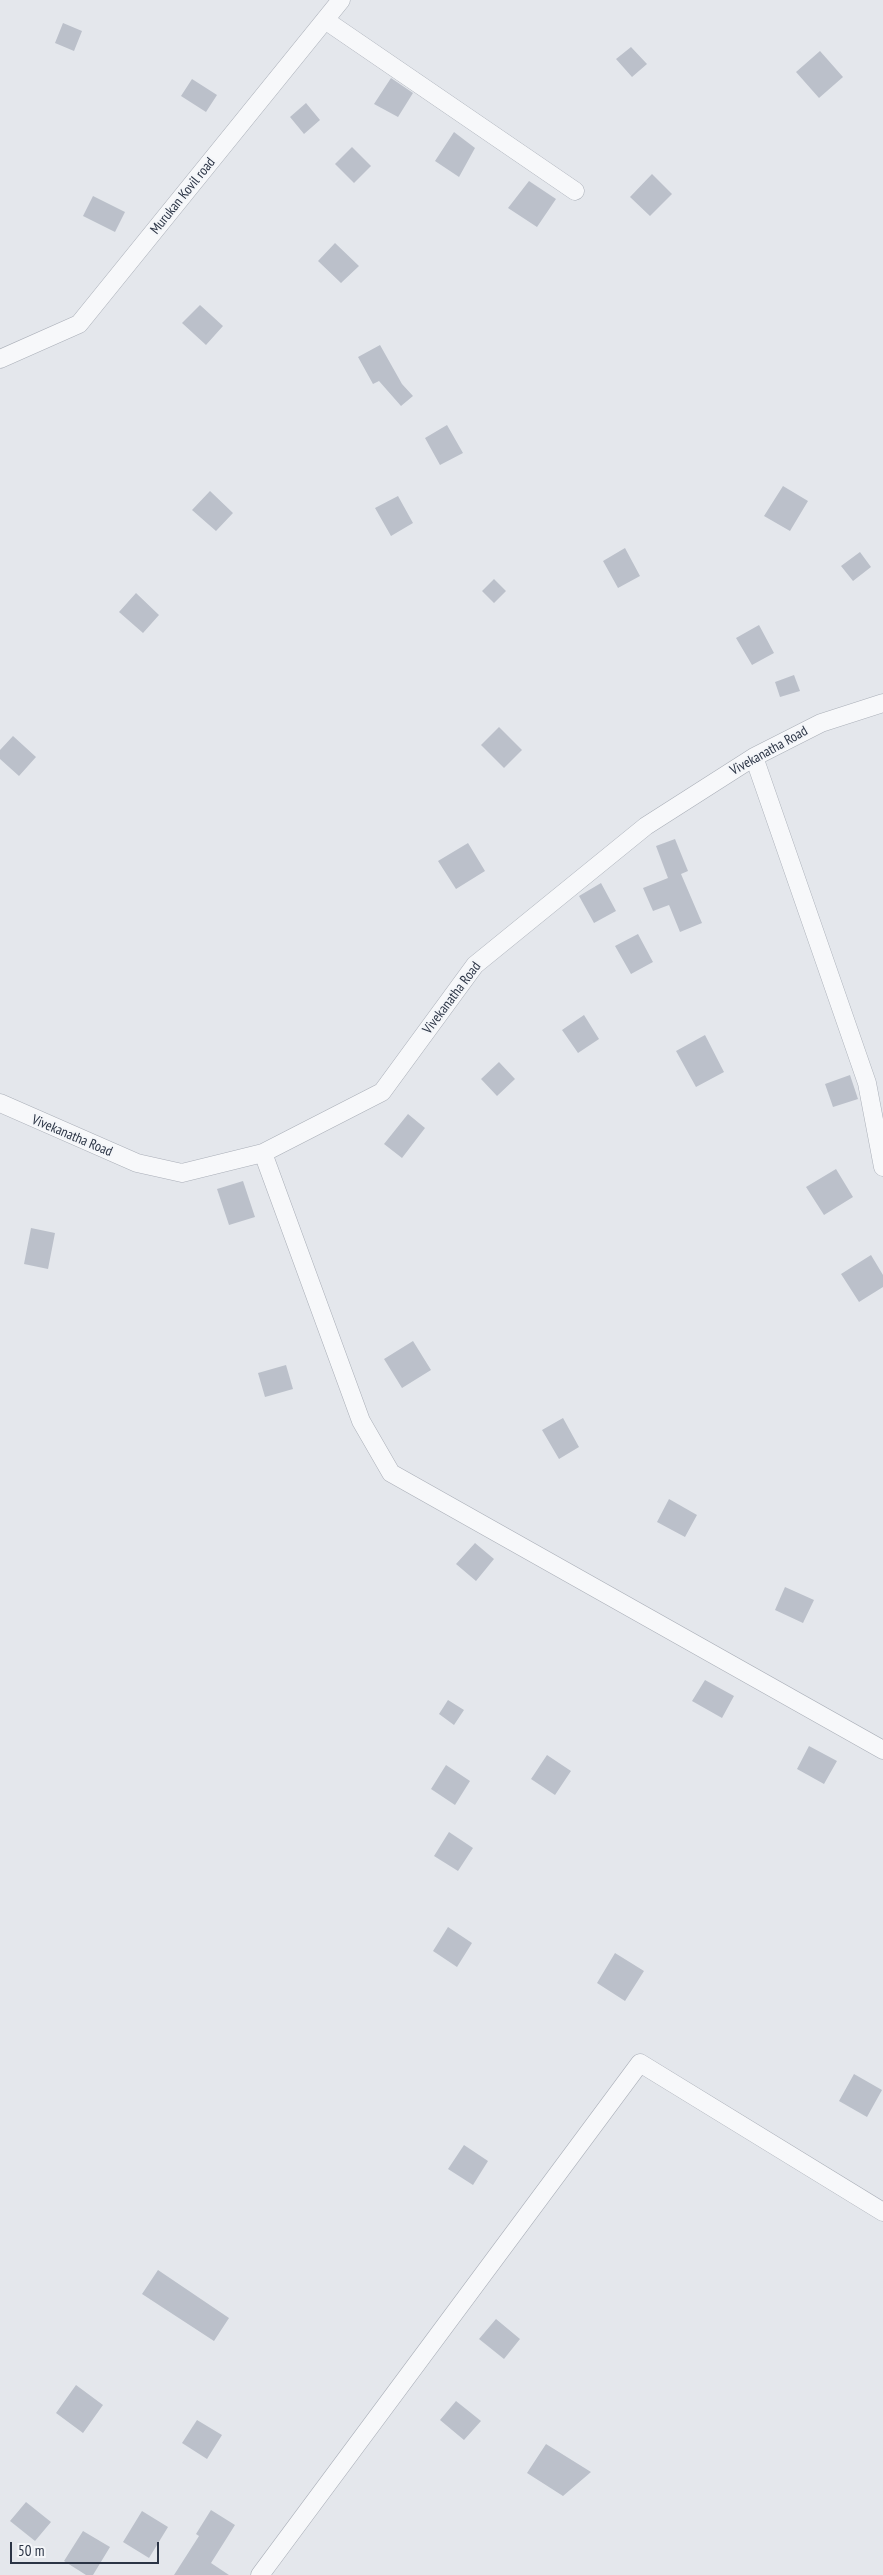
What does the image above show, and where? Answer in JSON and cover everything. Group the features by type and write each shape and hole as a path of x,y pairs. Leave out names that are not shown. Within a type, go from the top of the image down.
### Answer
{"street":[{"name":"Murukan Kovil road","path":"0,359 80,324 325,20 336,2"},
{"path":"325,20 575,191"},
{"name":"Vivekanatha Road","path":"0,1103 136,1163 182,1173 263,1153 382,1092 475,964 646,826 754,757 822,722 883,704"},
{"path":"754,757 867,1083 883,1167"},
{"path":"263,1153 361,1421 391,1473 883,1750"},
{"path":"260,2575 640,2063 883,2212"}],"building":[{"path":"63,23 82,31 74,51 55,43"},
{"path":"631,47 647,64 632,77 616,59"},
{"path":"820,51 843,77 819,98 796,72"},
{"path":"391,78 413,93 398,117 374,104"},
{"path":"192,79 217,95 206,112 181,96"},
{"path":"306,103 320,120 304,134 290,117"},
{"path":"454,132 475,148 459,177 435,161"},
{"path":"352,147 371,166 354,183 335,164"},
{"path":"652,174 672,194 650,216 630,197"},
{"path":"529,181 556,199 537,227 508,208"},
{"path":"93,196 125,212 115,232 83,216"},
{"path":"335,243 359,266 341,283 318,261"},
{"path":"200,305 223,326 206,345 182,323"},
{"path":"380,345 402,384 413,396 401,406 379,381 373,384 358,357"},
{"path":"447,425 463,453 440,465 425,438"},
{"path":"783,486 808,501 790,531 764,516"},
{"path":"210,491 233,513 216,531 192,510"},
{"path":"398,496 413,523 391,536 375,508"},
{"path":"625,548 640,576 618,588 603,561"},
{"path":"860,552 871,567 853,581 841,566"},
{"path":"494,579 506,591 494,603 482,591"},
{"path":"136,593 159,615 143,633 119,612"},
{"path":"759,625 774,653 752,665 736,638"},
{"path":"794,675 800,691 780,697 775,682"},
{"path":"499,727 522,750 504,768 481,745"},
{"path":"13,736 36,757 19,776 0,759 0,750"},
{"path":"675,839 688,871 681,874 702,923 680,932 669,905 653,911 643,888 668,878 656,846"},
{"path":"468,843 485,871 456,889 438,861"},
{"path":"601,883 616,911 594,923 579,896"},
{"path":"638,934 653,962 631,974 615,946"},
{"path":"584,1015 599,1039 578,1053 562,1030"},
{"path":"705,1035 724,1072 696,1087 676,1051"},
{"path":"499,1062 515,1079 497,1096 481,1079"},
{"path":"850,1075 858,1099 833,1107 825,1084"},
{"path":"408,1114 425,1128 402,1158 384,1144"},
{"path":"836,1169 853,1197 824,1215 806,1187"},
{"path":"243,1181 255,1217 229,1225 217,1189"},
{"path":"31,1228 55,1233 48,1269 24,1264"},
{"path":"871,1255 883,1275 883,1287 859,1302 841,1274"},
{"path":"413,1341 431,1370 402,1388 384,1359"},
{"path":"286,1365 293,1389 265,1397 258,1373"},
{"path":"563,1418 579,1447 559,1459 542,1430"},
{"path":"669,1499 697,1515 685,1537 657,1522"},
{"path":"475,1543 494,1559 476,1581 456,1564"},
{"path":"785,1587 814,1600 803,1623 775,1610"},
{"path":"705,1680 734,1696 722,1718 692,1701"},
{"path":"448,1700 464,1710 454,1725 439,1714"},
{"path":"809,1746 837,1761 824,1784 797,1769"},
{"path":"547,1755 571,1771 555,1795 531,1779"},
{"path":"446,1765 470,1781 455,1805 431,1789"},
{"path":"449,1832 473,1848 458,1871 434,1856"},
{"path":"448,1927 472,1943 457,1967 433,1951"},
{"path":"615,1953 644,1971 625,2001 597,1983"},
{"path":"854,2074 882,2090 867,2117 839,2101"},
{"path":"464,2145 488,2161 473,2185 448,2169"},
{"path":"158,2270 229,2318 214,2341 142,2294"},
{"path":"496,2319 520,2339 504,2359 479,2339"},
{"path":"76,2385 103,2405 83,2433 56,2413"},
{"path":"456,2401 481,2421 464,2440 440,2420"},
{"path":"197,2420 222,2435 207,2459 182,2443"},
{"path":"546,2444 591,2472 563,2496 527,2473"},
{"path":"26,2502 51,2522 35,2541 10,2521"},
{"path":"211,2510 235,2525 211,2563 229,2575 174,2575 199,2536 196,2534"},
{"path":"142,2511 168,2527 149,2558 123,2542"},
{"path":"83,2531 110,2547 93,2575 86,2575 64,2561"}]}
